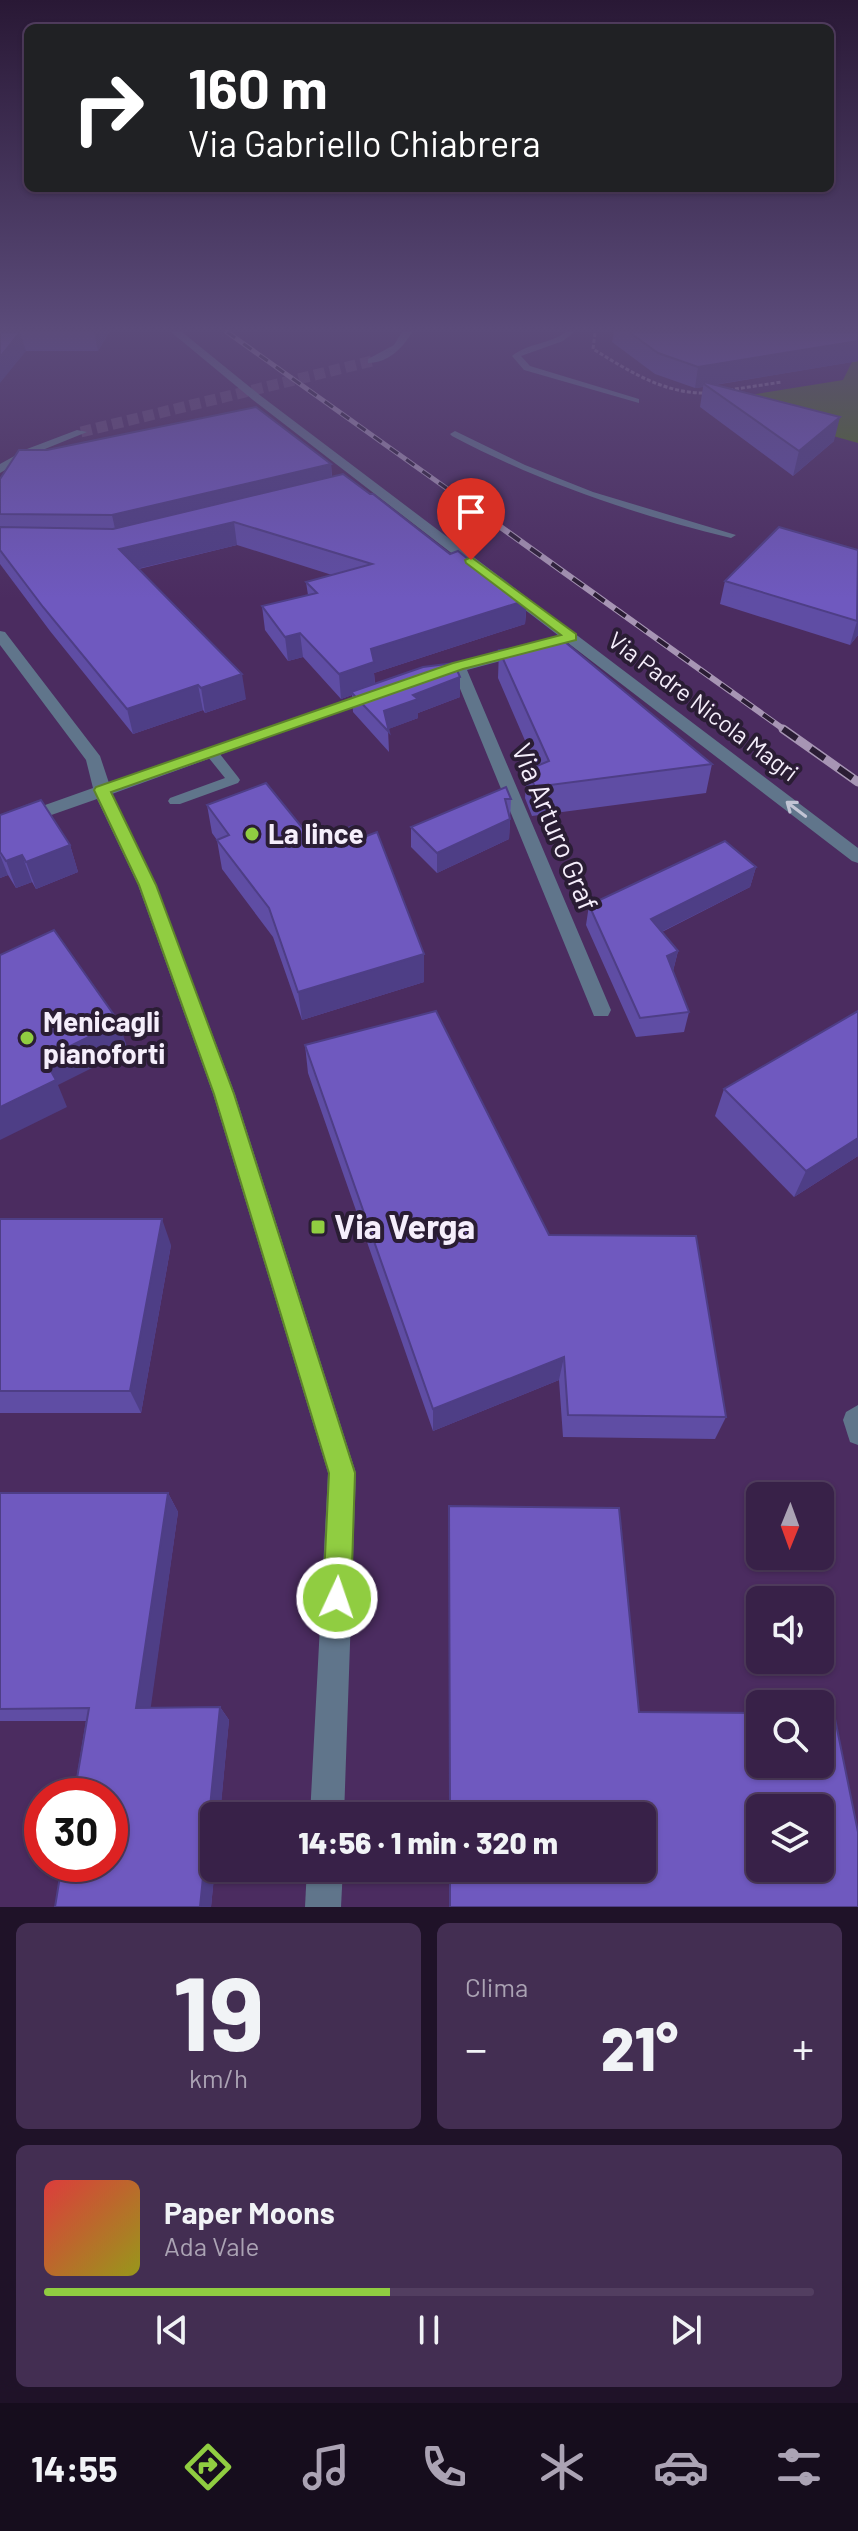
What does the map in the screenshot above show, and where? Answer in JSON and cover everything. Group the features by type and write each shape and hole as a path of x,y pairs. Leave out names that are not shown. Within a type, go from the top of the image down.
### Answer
{"street":[{"name":"Via Padre Nicola Magri","path":"285,421 364,485 571,637 858,857"},
{"path":"0,469 31,451 81,432"},
{"path":"0,635 94,760 102,790 147,885 224,1094 342,1473 328,1802"},
{"path":"414,681 458,666 571,637"},
{"name":"Via Arturo Graf","path":"458,666 601,1010"},
{"path":"0,827 385,691"},
{"path":"323,1907 324,1882"}],"lane":[{"path":"455,434 502,460 577,491 652,517 731,535"},
{"path":"175,801 233,780 211,752"},
{"path":"858,1416 854,1420 858,1434"}],"green space":[{"path":"780,421 858,421 858,443"}],"building":[{"path":"188,421 274,421 331,464 112,515 0,514 0,479 19,450 47,450"},
{"path":"756,421 835,421 799,451"},
{"path":"343,474 450,554 458,551 494,580 501,578 527,600 371,649 374,662 339,674 300,633 285,637 262,606 317,593 306,582 372,564 234,522 119,549 242,674 127,709 0,550 0,527 113,529"},
{"path":"779,527 858,550 857,621 725,581"},
{"path":"565,642 712,764 535,787 527,770 549,761 499,650"},
{"path":"454,663 460,677 413,695 418,699 384,711 389,732 351,692 423,667"},
{"path":"266,783 313,841 353,826 364,837 377,832 424,954 298,992 269,908 217,840 229,835 207,805"},
{"path":"506,787 511,799 505,799 510,819 437,853 411,827"},
{"path":"41,800 70,845 26,862 22,855 6,861 0,852 0,815"},
{"path":"725,841 756,867 651,919 678,951 667,956 689,1012 640,1018 589,905"},
{"path":"54,930 119,1022 44,1059 56,1080 0,1107 0,955"},
{"path":"436,1011 549,1235 696,1236 726,1417 568,1415 564,1357 433,1409 305,1045"},
{"path":"858,1011 858,1138 806,1171 724,1089"},
{"path":"0,1219 162,1219 130,1391 0,1391"},
{"path":"0,1493 168,1493 136,1708 220,1707 210,1802 200,1802 200,1882 202,1882 200,1907 55,1907 59,1882 128,1882 128,1778 77,1778 89,1708 0,1709"},
{"path":"449,1506 619,1508 639,1712 746,1713 746,1778 834,1778 834,1714 858,1832 858,1907 450,1907 450,1882 656,1882 656,1802 450,1802"}],"tunnel":[{"path":"81,432 126,421"}],"railway":[{"path":"352,421 470,505"},
{"path":"467,503 786,731"},
{"path":"783,729 858,782"}],"place":[{"name":"La lince","path":"252,834"},
{"name":"Menicagli pianoforti","path":"27,1038"},
{"name":"Via Verga","path":"318,1227"}],"route":[{"path":"337,1598 342,1473 224,1094 165,929 102,790 458,666 571,637 471,560"}]}
